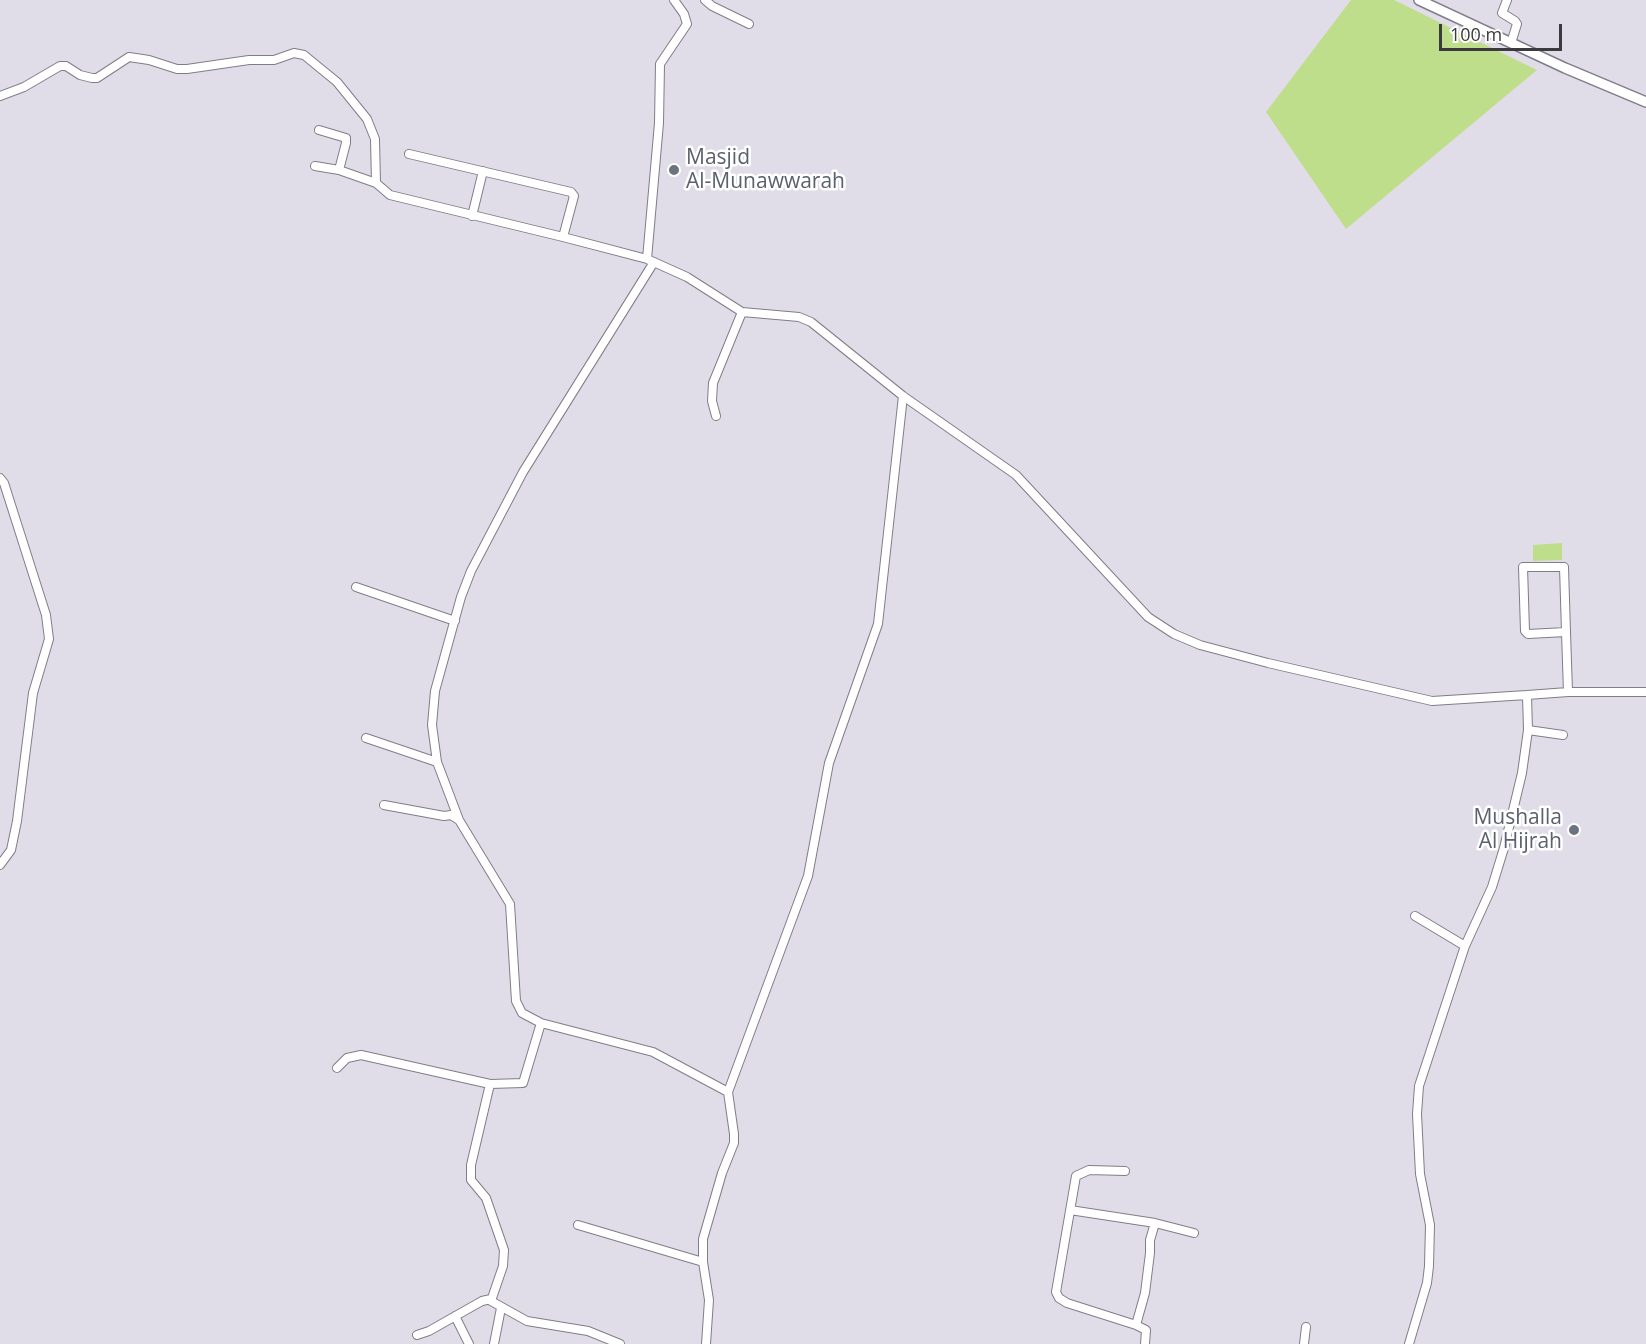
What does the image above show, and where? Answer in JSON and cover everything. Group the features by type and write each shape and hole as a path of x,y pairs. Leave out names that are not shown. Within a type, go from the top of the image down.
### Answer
{"street":[{"path":"674,0 684,14 687,24 660,64 659,123 650,261 509,497 471,571 435,691 432,725 437,762 459,820 510,904 516,1001 522,1013 540,1023 653,1052 728,1092"},
{"path":"705,0 712,6 749,24"},
{"path":"1419,0 1646,102"},
{"path":"1507,0 1502,13 1517,24 1511,43"},
{"path":"0,96 24,87 60,66 66,66 81,75 98,78 126,58 187,69 249,60 274,60 294,53 304,55 337,82 370,125 375,139 376,183"},
{"path":"319,130 345,138 346,143 339,170"},
{"path":"409,154 573,193 563,237"},
{"path":"315,166 339,170 376,183 395,197 563,237 650,261 687,277 742,312 806,319 903,396 1022,481 1148,617 1174,634 1200,645 1268,663 1432,700 1568,692 1646,692"},
{"path":"472,216 483,171"},
{"path":"716,416 712,401 713,383 742,312"},
{"path":"706,1344 709,1300 703,1262 706,1227 735,1137 728,1092 808,876 829,763 878,624 903,396"},
{"path":"0,478 4,483 46,615 49,639 33,693 17,821 11,850 0,865"},
{"path":"1566,632 1528,634 1526,631 1523,567 1564,567 1568,692"},
{"path":"356,587 455,621"},
{"path":"1408,1344 1427,1283 1430,1246 1430,1218 1420,1174 1417,1100 1423,1072 1465,946 1492,887 1518,791 1528,730 1527,695"},
{"path":"1528,730 1563,735"},
{"path":"366,738 437,762"},
{"path":"384,805 444,816 451,815 459,820"},
{"path":"1415,916 1465,946"},
{"path":"337,1068 347,1058 361,1055 490,1084 523,1083 540,1023"},
{"path":"490,1084 470,1172 473,1185 486,1198 504,1250 503,1266 491,1299 492,1304 527,1322 588,1331 620,1344"},
{"path":"1125,1170 1089,1170 1076,1176 1056,1292 1059,1298 1146,1330 1145,1344"},
{"path":"1070,1210 1155,1223 1194,1233"},
{"path":"1136,1325 1144,1293 1150,1240 1155,1223"},
{"path":"578,1225 703,1262"},
{"path":"417,1335 429,1331 482,1300 491,1299"},
{"path":"494,1344 501,1308"},
{"path":"455,1316 469,1344"},
{"path":"1304,1344 1306,1328"}],"green space":[{"path":"1351,0 1394,0 1537,70 1346,229 1266,112"},
{"path":"1562,543 1562,560 1533,561 1533,545"}],"place":[{"name":"Masjid Al-Munawwarah","path":"674,170"},
{"name":"Mushalla Al Hijrah","path":"1574,830"}]}
